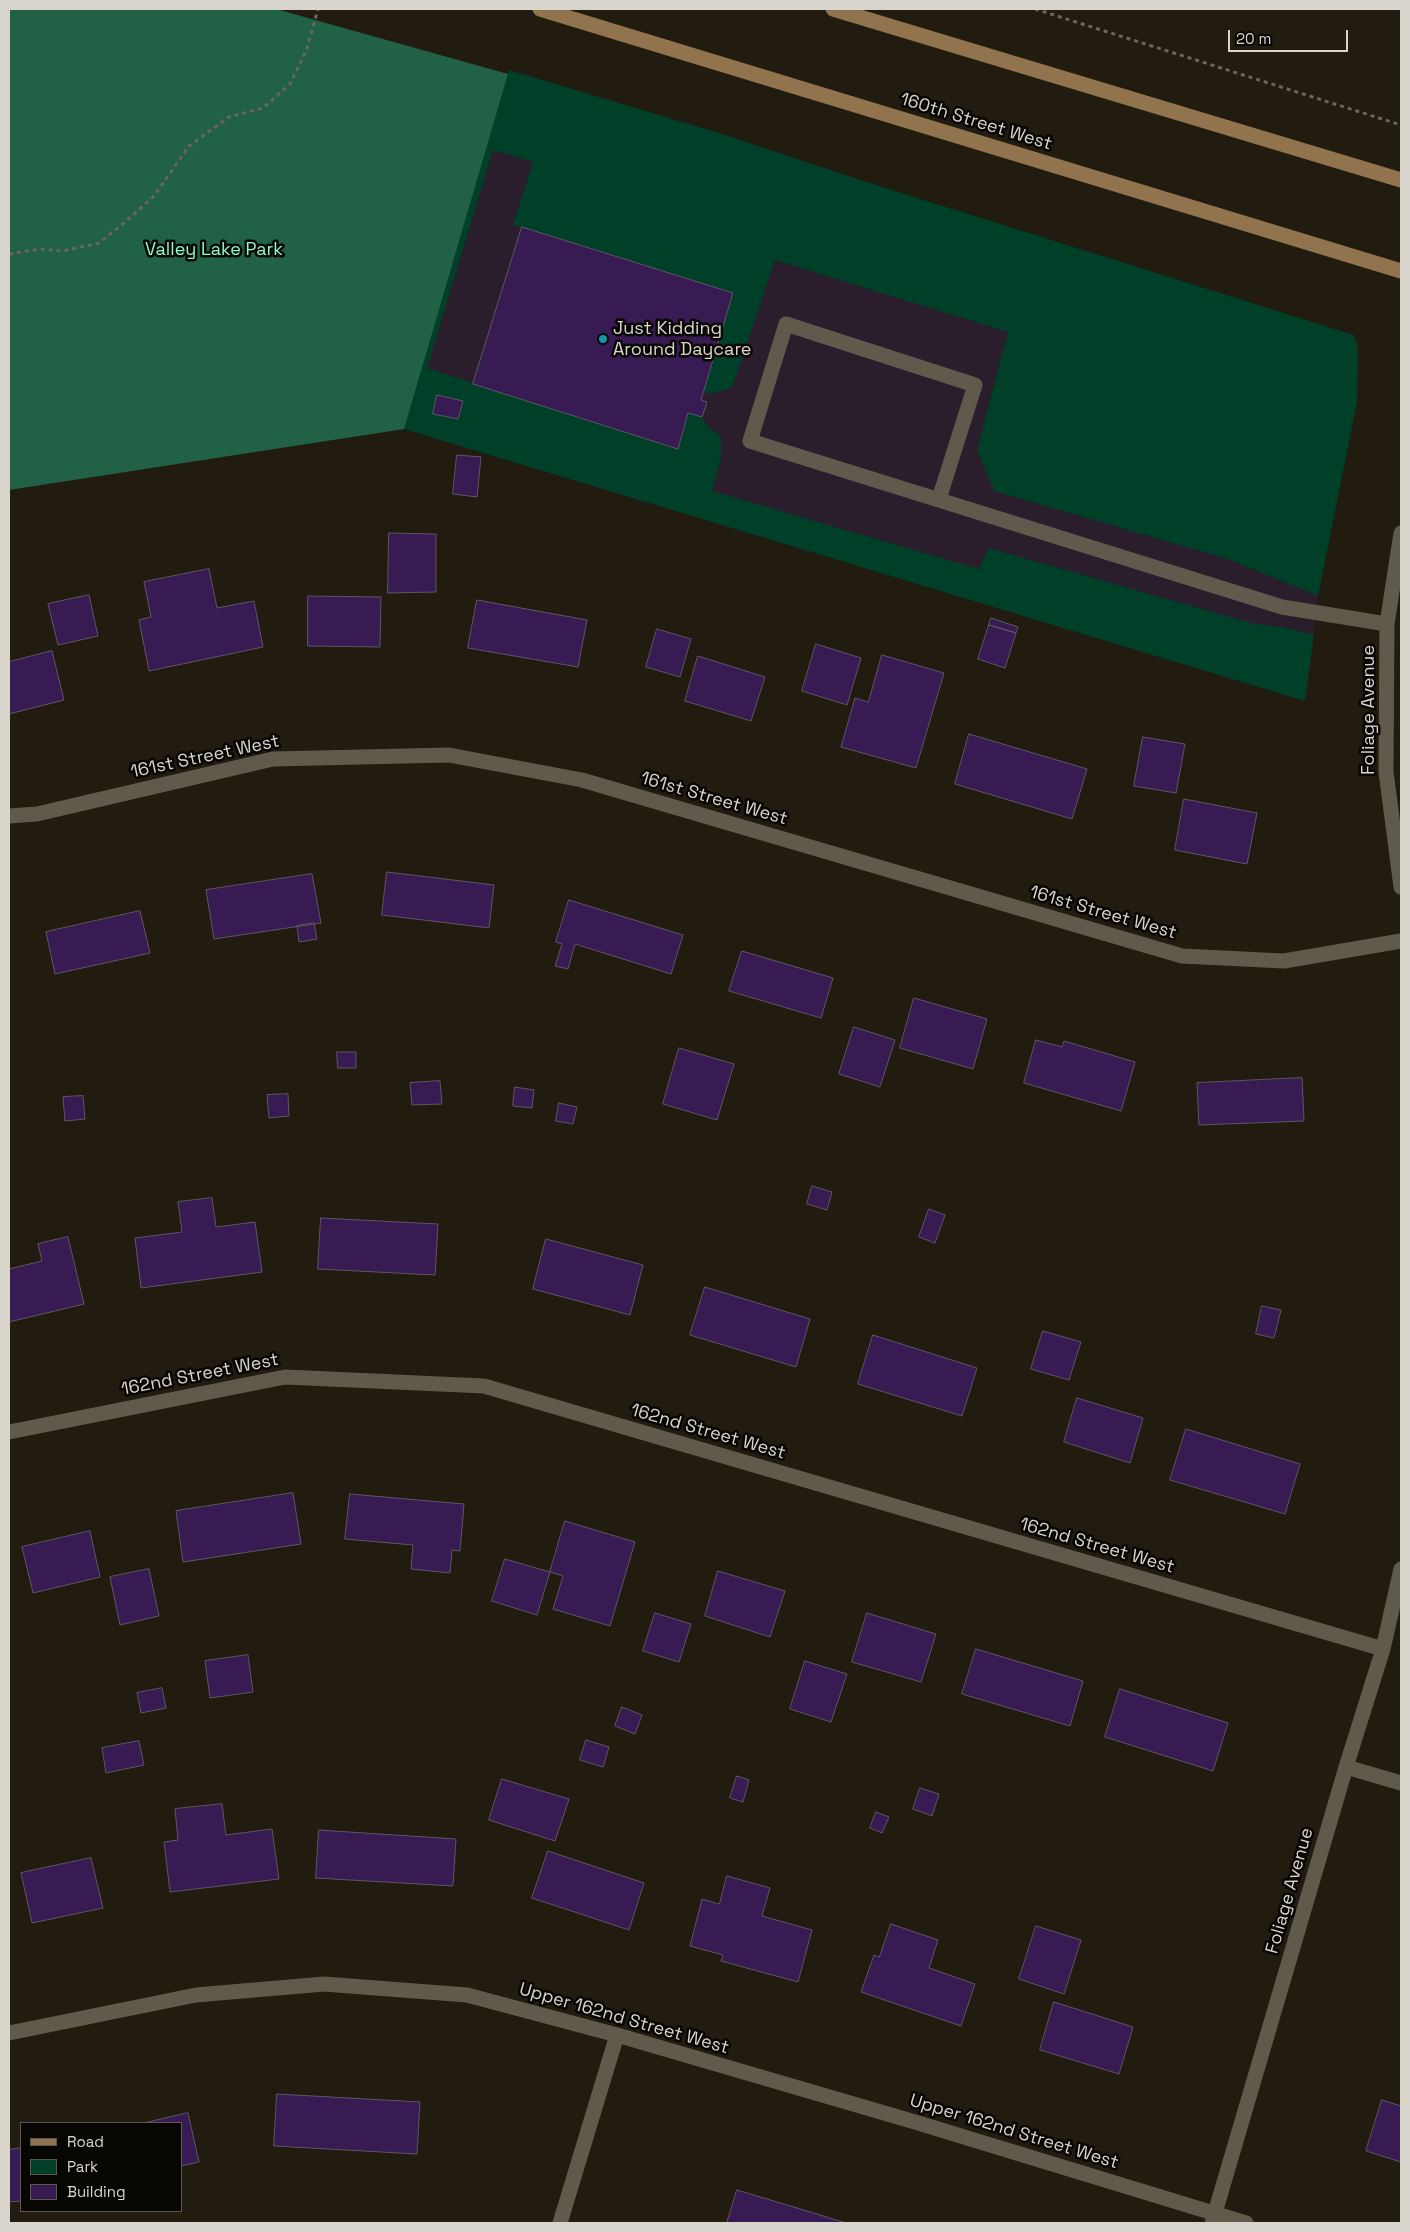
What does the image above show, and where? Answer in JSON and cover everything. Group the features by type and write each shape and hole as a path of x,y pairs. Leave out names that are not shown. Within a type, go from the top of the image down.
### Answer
{"main road":[{"name":"160th Street West","path":"540,9 1401,271"},
{"path":"833,9 1401,180"}],"street":[{"path":"939,499 975,385 786,324 750,441 1282,607 1387,624"},
{"name":"Foliage Avenue","path":"1401,533 1387,624 1386,772 1401,887"},
{"name":"161st Street West","path":"9,816 37,814 273,759 449,755 582,780 1182,956 1284,962 1401,941"},
{"name":"162nd Street West","path":"9,1432 285,1377 484,1386 1383,1649"},
{"name":"Foliage Avenue","path":"1214,2218 1346,1767 1383,1649 1401,1568"},
{"path":"1346,1767 1401,1783"},
{"name":"Upper 162nd Street West","path":"9,2033 196,1995 324,1984 467,1995 616,2035 915,2122 1214,2218 1246,2223"},
{"path":"560,2223 616,2035"}],"path":[{"path":"9,254 40,249 63,251 98,243 124,223 154,196 189,146 229,117 262,108 290,84 307,49 318,9"},
{"path":"1035,9 1401,125"}],"shaded area":[{"path":"508,74 1350,335 1305,701 404,429"}],"green space":[{"path":"9,9 495,117 509,70 719,133 876,185 1354,335 1358,347 1357,402 1318,596 1231,560 994,491 977,450 1008,332 775,260 732,388 709,394 703,391 733,293 513,225 533,162 493,150 427,368 678,449 688,413 702,417 709,428 721,436 721,456 712,491 979,569 989,548 1251,623 1286,628 1314,635 1305,701 404,429 9,489"},
{"name":"Valley Lake Park","path":"9,9 276,9 508,74 404,429 9,490"}],"building":[{"name":"Just Kidding Around Daycare","path":"522,227 733,293 701,400 707,402 702,417 688,413 678,449 473,384"},
{"path":"437,395 463,401 458,419 433,414"},
{"path":"457,455 481,457 477,497 453,494"},
{"path":"389,533 436,534 436,592 388,593"},
{"path":"209,569 217,608 254,601 263,647 149,671 139,620 151,617 144,582"},
{"path":"89,595 98,636 58,645 48,604"},
{"path":"308,596 381,597 380,647 308,646"},
{"path":"477,600 587,620 578,667 468,648"},
{"path":"991,618 1018,627 1016,633 989,625"},
{"path":"989,625 1016,633 1005,668 978,659"},
{"path":"657,629 691,639 680,677 646,667"},
{"path":"816,644 861,658 847,705 802,691"},
{"path":"52,651 64,700 9,714 9,662"},
{"path":"882,655 944,673 916,768 841,747 855,698 868,702"},
{"path":"698,656 765,677 751,721 685,701"},
{"path":"969,734 1087,769 1072,819 955,784"},
{"path":"1143,737 1185,744 1176,793 1134,786"},
{"path":"1184,799 1257,813 1247,864 1175,850"},
{"path":"387,872 494,885 489,928 382,915"},
{"path":"312,874 321,923 214,939 206,890"},
{"path":"569,900 683,935 671,974 575,944 568,969 555,966 562,944 556,942"},
{"path":"140,911 150,953 55,974 46,932"},
{"path":"314,923 317,939 299,942 297,926"},
{"path":"742,951 833,978 821,1018 729,991"},
{"path":"914,998 987,1019 973,1069 900,1048"},
{"path":"854,1027 895,1040 880,1087 839,1074"},
{"path":"1036,1040 1062,1047 1064,1041 1135,1062 1121,1111 1024,1083"},
{"path":"679,1048 734,1064 717,1120 663,1104"},
{"path":"337,1052 356,1052 356,1068 338,1068"},
{"path":"1302,1078 1304,1121 1199,1125 1197,1083"},
{"path":"440,1081 442,1104 412,1105 410,1083"},
{"path":"515,1087 534,1090 532,1108 513,1106"},
{"path":"288,1094 289,1116 269,1118 267,1095"},
{"path":"83,1096 85,1119 65,1121 63,1097"},
{"path":"559,1103 577,1107 573,1124 556,1121"},
{"path":"812,1186 832,1192 827,1210 807,1204"},
{"path":"212,1198 216,1227 255,1222 262,1272 141,1288 135,1238 182,1232 178,1202"},
{"path":"929,1209 945,1215 935,1243 919,1237"},
{"path":"321,1218 438,1224 435,1275 318,1269"},
{"path":"68,1237 84,1304 9,1322 9,1269 42,1261 38,1244"},
{"path":"546,1239 643,1265 630,1315 533,1289"},
{"path":"705,1287 810,1319 796,1367 690,1335"},
{"path":"1262,1306 1281,1310 1274,1338 1256,1334"},
{"path":"1043,1331 1081,1342 1069,1380 1031,1369"},
{"path":"873,1335 977,1368 962,1416 858,1384"},
{"path":"1077,1398 1143,1418 1130,1463 1064,1442"},
{"path":"1186,1429 1300,1464 1285,1514 1170,1480"},
{"path":"293,1493 301,1544 183,1562 176,1511"},
{"path":"350,1494 464,1504 460,1551 452,1550 450,1573 411,1569 413,1545 345,1539"},
{"path":"565,1521 635,1542 610,1626 553,1609 563,1576 550,1572"},
{"path":"90,1531 100,1577 33,1593 22,1547"},
{"path":"505,1559 550,1572 537,1615 492,1601"},
{"path":"149,1569 159,1616 120,1625 110,1577"},
{"path":"718,1571 785,1591 770,1637 705,1616"},
{"path":"655,1613 691,1624 679,1662 643,1651"},
{"path":"867,1613 936,1634 921,1682 852,1662"},
{"path":"976,1649 1083,1681 1070,1726 962,1694"},
{"path":"248,1655 253,1692 210,1698 205,1661"},
{"path":"805,1661 847,1674 831,1722 790,1709"},
{"path":"162,1688 166,1708 141,1713 137,1693"},
{"path":"1120,1689 1228,1723 1213,1771 1105,1737"},
{"path":"622,1707 642,1715 635,1734 615,1726"},
{"path":"586,1740 609,1747 603,1767 580,1760"},
{"path":"139,1741 144,1765 106,1773 102,1748"},
{"path":"737,1776 749,1780 743,1802 730,1798"},
{"path":"502,1779 569,1799 555,1841 489,1820"},
{"path":"920,1788 939,1794 932,1816 913,1809"},
{"path":"222,1804 226,1835 272,1829 279,1879 170,1892 164,1842 178,1840 175,1809"},
{"path":"876,1812 889,1817 882,1833 870,1828"},
{"path":"319,1830 456,1839 453,1886 316,1878"},
{"path":"548,1851 644,1883 629,1930 532,1898"},
{"path":"91,1858 103,1908 32,1923 21,1873"},
{"path":"727,1876 770,1888 762,1916 812,1930 798,1982 721,1961 723,1955 690,1946 702,1899 719,1904"},
{"path":"891,1924 938,1940 929,1968 975,1984 961,2026 861,1992 874,1955 879,1957"},
{"path":"1036,1926 1081,1940 1064,1994 1019,1979"},
{"path":"1054,2002 1133,2027 1119,2074 1040,2050"},
{"path":"277,2094 420,2102 417,2154 274,2146"},
{"path":"1382,2100 1401,2106 1401,2162 1366,2151"},
{"path":"188,2113 199,2162 182,2166 182,2122 148,2122"},
{"path":"20,2148 20,2201 9,2202 9,2150"},
{"path":"737,2190 807,2211 846,2223 727,2223"}],"place":[{"name":"Just Kidding Around Daycare","path":"603,339"}]}
